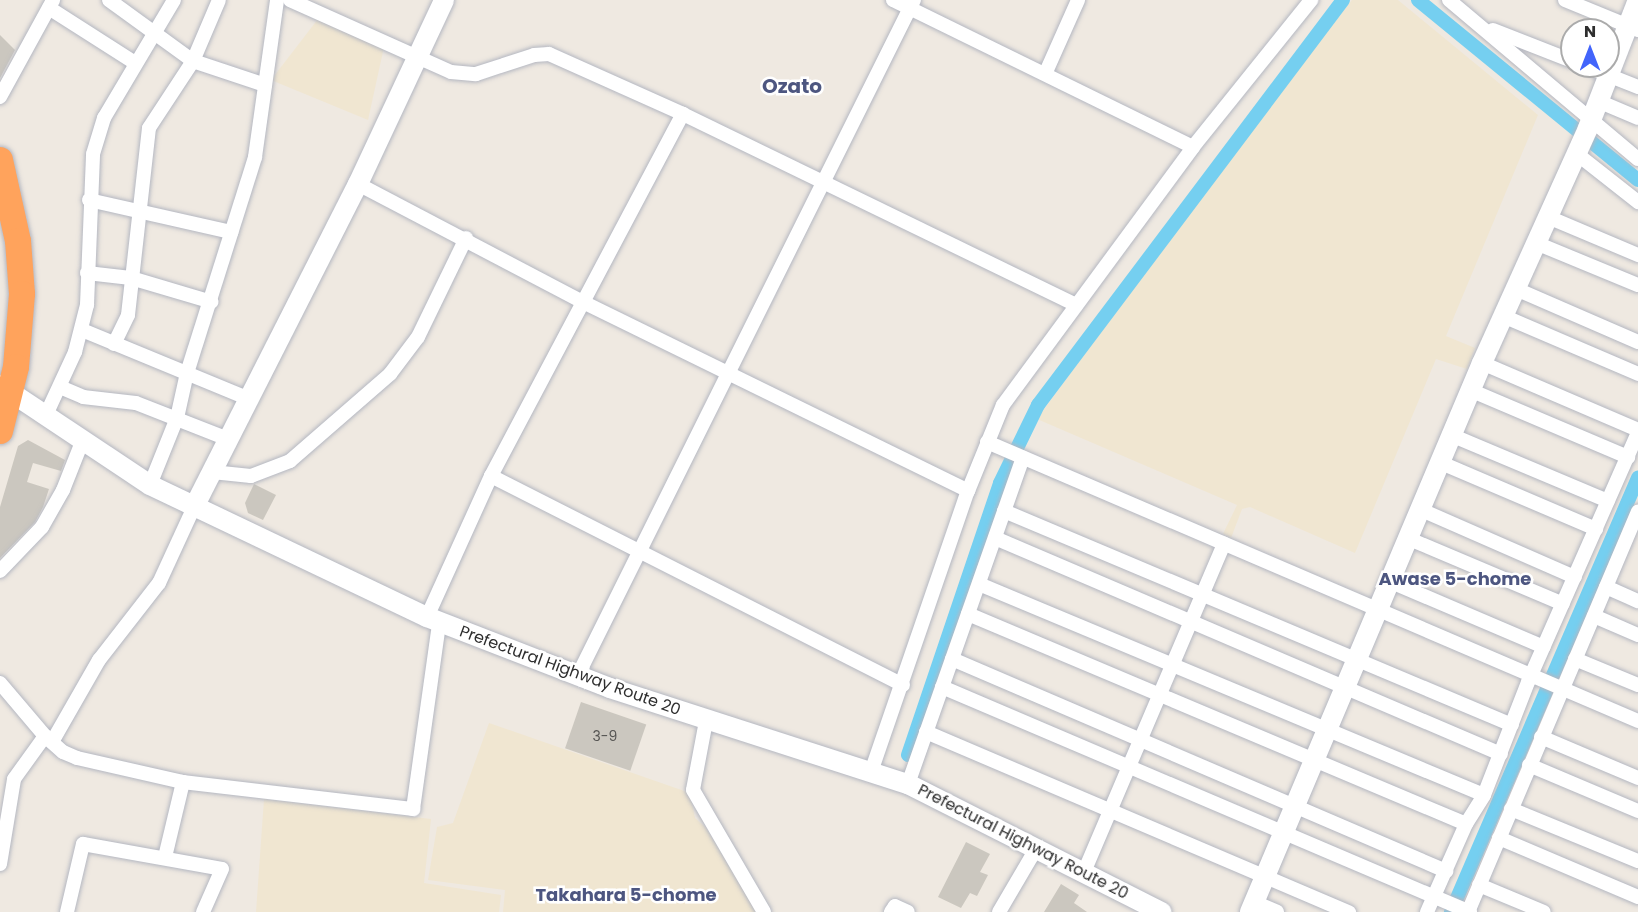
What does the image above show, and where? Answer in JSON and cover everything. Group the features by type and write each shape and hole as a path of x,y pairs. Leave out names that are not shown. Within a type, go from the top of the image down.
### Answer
{"highway":[{"path":"0,160 21,276 21,323 5,389 0,431"}],"street":[{"path":"109,0 193,61 265,85"},
{"path":"45,417 60,387 82,330 93,154 104,118 135,63 156,36 174,0"},
{"path":"114,345 128,315 137,208 149,128 193,61 219,0"},
{"path":"150,485 177,418 187,374 212,302 255,157 277,0"},
{"path":"290,0 451,72 476,74 534,55 549,54 683,114 823,185 1076,305"},
{"path":"1,858 14,779 48,739 99,660 159,583 194,507 358,184 416,55 444,0"},
{"path":"893,0 912,4 1194,147"},
{"path":"1046,72 1077,0"},
{"path":"871,772 903,685 968,491 1002,405 1194,147 1311,0"},
{"path":"1565,0 1632,28"},
{"path":"1620,52 1632,28 1638,0"},
{"path":"1456,2 1482,26 1595,110 1638,159"},
{"path":"0,97 51,4 135,63"},
{"path":"577,677 912,4"},
{"path":"1482,26 1560,56"},
{"path":"1277,912 1252,907 1347,686 1439,462 1577,154 1607,78"},
{"path":"1616,78 1638,87"},
{"path":"1595,110 1638,118"},
{"path":"0,683 48,739 77,758 183,782 413,809 433,620 491,476 581,301 683,114"},
{"path":"1577,154 1638,202"},
{"path":"358,184 466,238 581,301 968,491"},
{"path":"89,200 137,208 231,232"},
{"path":"1548,217 1638,255"},
{"path":"212,472 251,476 290,461 390,374 418,337 466,238"},
{"path":"1536,243 1638,285"},
{"path":"87,273 131,278 212,302"},
{"path":"1516,289 1638,342"},
{"path":"1503,316 1638,374"},
{"path":"82,330 249,399"},
{"path":"1427,912 1466,824 1484,795 1531,676 1638,432 1482,363"},
{"path":"60,387 83,397 136,403 228,439"},
{"name":"Prefectural Highway Route 20","path":"5,389 150,485 433,620 577,677 705,721 908,784 1161,912"},
{"path":"1470,390 1628,457"},
{"path":"1451,435 1608,501"},
{"path":"0,571 42,527 63,490 82,442"},
{"path":"987,442 1638,721"},
{"path":"908,784 1023,458"},
{"path":"1439,462 1596,529"},
{"path":"491,476 903,685"},
{"path":"1419,509 1575,577"},
{"path":"1004,511 1358,658 1512,725"},
{"path":"942,687 1284,831 1469,912 1541,736 1606,587 1631,545 1638,513"},
{"path":"995,538 1193,620 1501,754"},
{"path":"1407,538 1563,604"},
{"path":"1084,872 1112,812 1224,544"},
{"path":"1389,581 1544,647"},
{"path":"979,584 1484,795"},
{"path":"1606,587 1638,601"},
{"path":"968,614 1162,693 1466,824"},
{"path":"1594,616 1638,635"},
{"path":"1575,659 1638,685"},
{"path":"952,660 1446,871"},
{"path":"705,721 693,790 764,912"},
{"path":"926,732 1349,912"},
{"path":"1541,736 1638,778"},
{"path":"1529,765 1638,811"},
{"path":"165,857 183,782"},
{"path":"1511,808 1638,861"},
{"path":"1499,838 1638,897"},
{"path":"67,912 83,844 165,857 222,870 204,912"},
{"path":"999,912 1036,849"},
{"path":"1479,885 1544,912"},
{"path":"891,912 895,906 908,912"}],"shaded area":[{"path":"1352,0 1398,0 1538,115 1446,336 1475,348 1467,369 1436,359 1355,553 1250,507 1242,509 1231,538 1223,534 1237,505 1037,419 1223,165"},
{"path":"318,19 384,47 368,120 271,80"},
{"path":"489,723 690,793 695,818 706,828 757,912 503,912 505,890 428,880 437,827 453,823"},
{"path":"264,799 431,819 424,883 501,895 499,912 256,912"}],"building":[{"path":"0,35 15,50 0,78"},
{"path":"28,440 65,460 61,471 33,463 27,482 49,489 43,507 35,522 0,558 0,507 18,446"},
{"path":"254,484 276,495 263,520 248,513 245,503"},
{"path":"581,702 646,724 630,771 565,748"},
{"path":"966,842 990,854 980,872 988,875 977,896 970,893 961,908 938,897"},
{"path":"1061,884 1079,895 1074,903 1087,912 1044,912"}],"waterway":[{"path":"908,755 1000,483 1038,405 1343,0"},
{"path":"1418,0 1638,180"},
{"path":"1451,912 1638,477"}],"district":[{"name":"Ozato","path":"792,86"},
{"name":"Awase 5-chome","path":"1455,579"},
{"name":"Takahara 5-chome","path":"626,895"}]}
